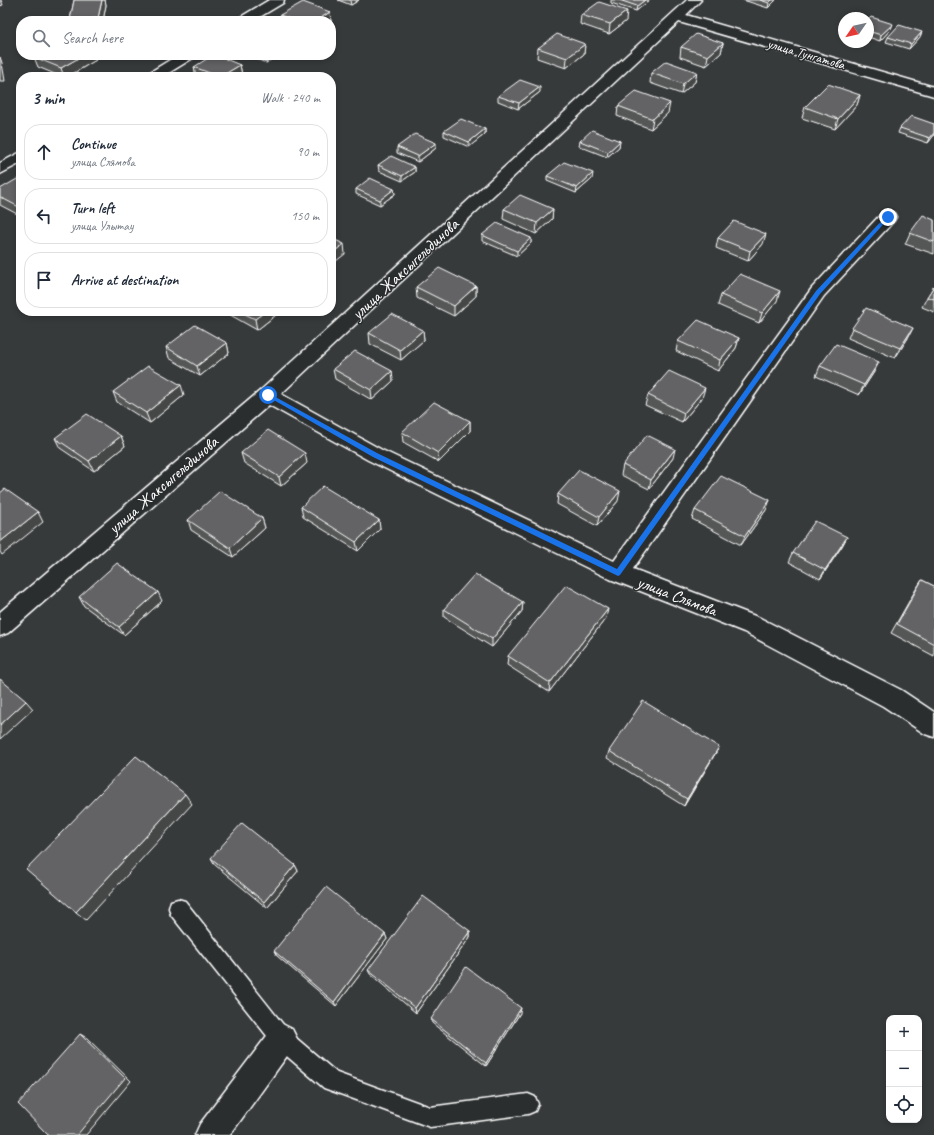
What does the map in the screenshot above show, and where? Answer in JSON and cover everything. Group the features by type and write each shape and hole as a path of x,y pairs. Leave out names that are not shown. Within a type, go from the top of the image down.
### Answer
{"street":[{"path":"252,16 278,0"},
{"name":"улица Жаксыгельдинова","path":"0,626 268,395 695,0"},
{"name":"улица Тунгатова","path":"677,17 934,92"},
{"path":"160,72 180,60"},
{"path":"0,170 16,160"},
{"path":"618,573 818,292 888,217"},
{"name":"улица Слямова","path":"268,395 375,455 618,573 752,625 892,698 934,726"},
{"path":"211,1135 282,1039"}],"lane":[{"path":"178,908 282,1039 331,1080 430,1117 528,1104"}],"building":[{"path":"74,0 102,0 98,16 71,16"},
{"path":"619,0 645,0 637,6"},
{"path":"760,0 772,0 769,3"},
{"path":"303,2 330,12 324,16 280,15"},
{"path":"599,2 627,11 610,24 581,15"},
{"path":"874,18 893,24 881,35 874,33"},
{"path":"899,25 922,32 911,44 888,37"},
{"path":"557,34 585,44 567,58 538,48"},
{"path":"696,34 723,43 708,56 681,47"},
{"path":"41,60 75,60 61,68"},
{"path":"205,60 228,60 240,65 228,72 207,72 194,67"},
{"path":"666,61 697,72 683,84 651,73"},
{"path":"520,80 540,87 519,103 498,96"},
{"path":"828,84 860,95 838,119 805,107"},
{"path":"636,91 670,103 653,119 618,106"},
{"path":"911,116 934,124 934,133 930,138 900,128"},
{"path":"461,119 485,129 469,142 444,131"},
{"path":"592,130 620,141 608,152 580,141"},
{"path":"415,134 436,143 418,156 397,147"},
{"path":"391,156 415,167 402,176 378,165"},
{"path":"564,162 593,173 577,188 547,176"},
{"path":"370,178 394,189 380,200 356,189"},
{"path":"16,180 16,205 0,197 0,189"},
{"path":"520,195 553,209 537,223 504,209"},
{"path":"923,215 934,220 934,242 910,233"},
{"path":"734,221 766,234 750,251 718,238"},
{"path":"497,223 531,238 517,251 482,235"},
{"path":"336,240 344,244 336,250"},
{"path":"439,268 476,286 454,306 416,287"},
{"path":"740,274 780,291 762,313 721,295"},
{"path":"934,286 934,299 927,297"},
{"path":"866,308 913,328 900,348 852,328"},
{"path":"392,314 423,330 400,350 369,333"},
{"path":"249,316 259,316 255,319"},
{"path":"698,320 739,338 720,360 678,341"},
{"path":"195,325 227,343 197,366 166,347"},
{"path":"836,344 879,362 864,385 820,366"},
{"path":"355,351 392,371 371,390 333,369"},
{"path":"148,366 181,385 146,413 113,392"},
{"path":"669,371 705,388 684,413 648,395"},
{"path":"434,402 470,421 438,453 402,432"},
{"path":"87,414 121,436 89,461 55,438"},
{"path":"268,430 305,453 279,477 241,453"},
{"path":"647,435 675,449 651,480 623,465"},
{"path":"579,470 620,491 599,517 558,494"},
{"path":"721,476 770,500 745,536 695,510"},
{"path":"323,486 379,520 356,542 301,507"},
{"path":"5,489 38,512 0,542 0,493"},
{"path":"220,491 262,518 230,548 188,520"},
{"path":"815,521 847,537 825,570 793,553"},
{"path":"117,563 158,592 119,627 79,597"},
{"path":"475,574 523,602 492,639 444,609"},
{"path":"922,580 934,586 934,644 897,624"},
{"path":"566,585 608,609 550,683 508,656"},
{"path":"0,679 26,701 0,725"},
{"path":"643,701 719,747 687,799 609,751"},
{"path":"136,756 185,794 76,912 26,869"},
{"path":"242,823 295,865 264,902 211,858"},
{"path":"326,887 385,934 334,1002 274,951"},
{"path":"423,896 470,931 415,1008 368,970"},
{"path":"466,967 521,1008 486,1063 431,1019"},
{"path":"80,1034 125,1078 77,1135 48,1135 18,1104"}],"route":[{"path":"268,395 375,455 618,573 818,292 888,217"}]}
